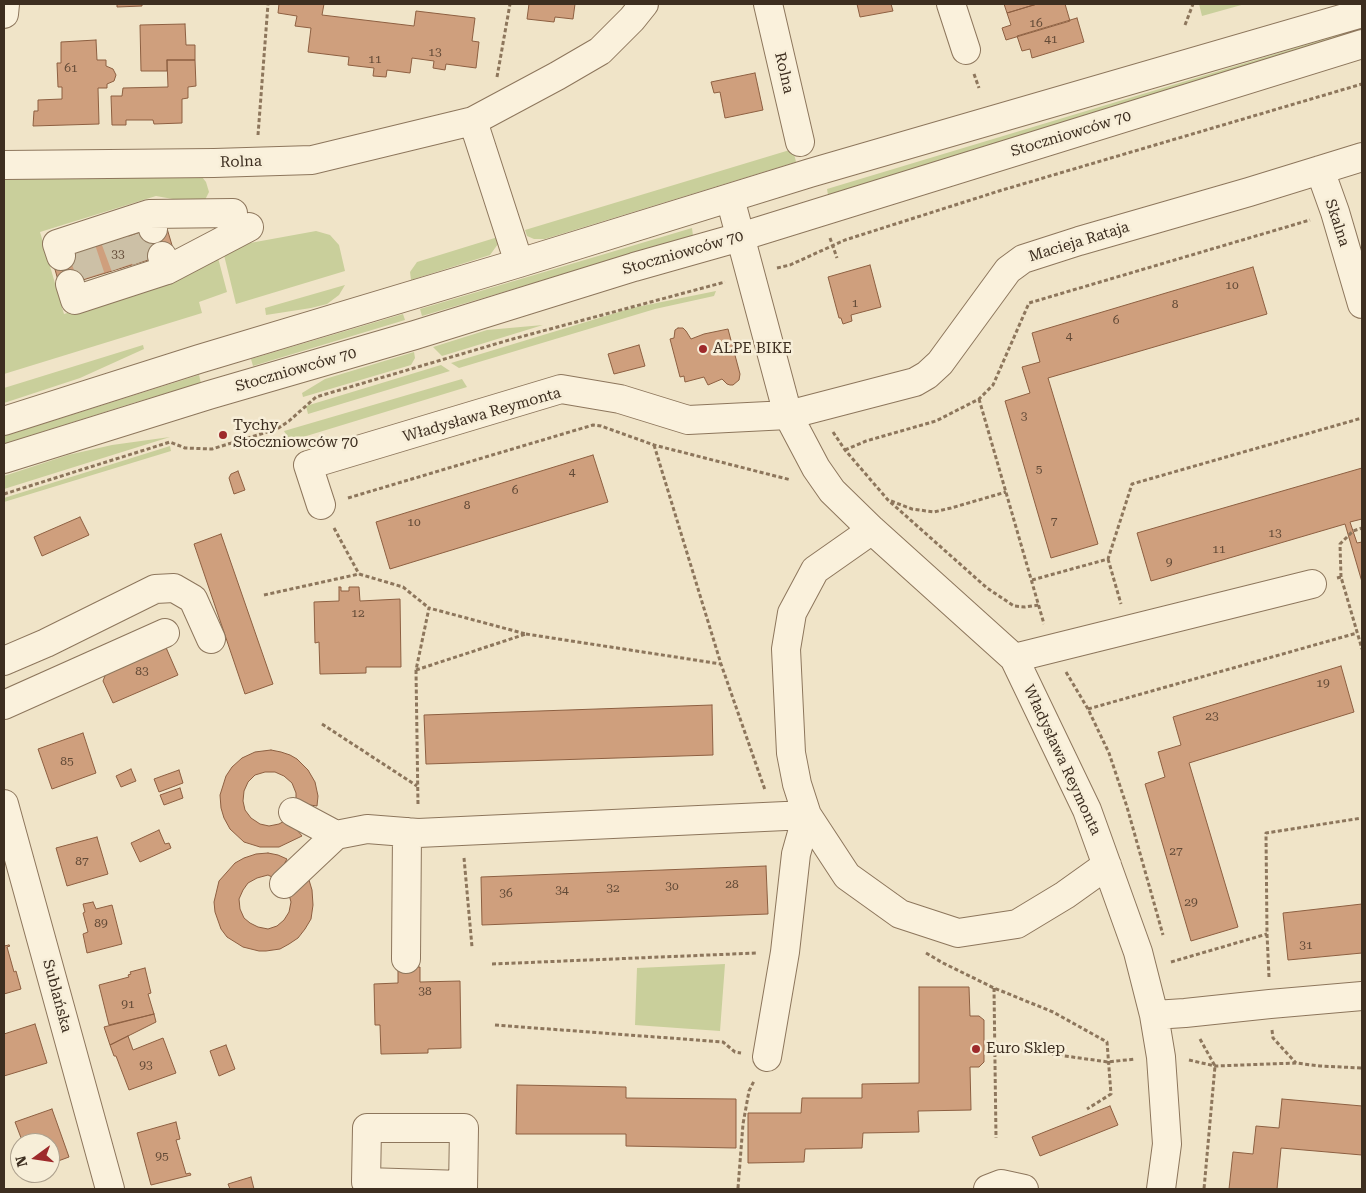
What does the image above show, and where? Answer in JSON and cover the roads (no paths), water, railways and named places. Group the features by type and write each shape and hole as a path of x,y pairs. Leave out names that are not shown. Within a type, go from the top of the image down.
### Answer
{"street":[{"path":"4,14 5,4"},
{"name":"Rolna","path":"4,165 214,163 312,160 320,158 482,116 600,50 632,19 644,4"},
{"name":"Rolna","path":"768,4 800,142"},
{"path":"951,4 966,50"},
{"path":"4,421 208,356 810,173 1362,13"},
{"name":"Stoczniowców 70","path":"4,459 200,398 740,236 1362,44"},
{"path":"482,116 519,263"},
{"name":"Macieja Rataja","path":"788,415 915,382 927,375 945,358 1008,270 1023,259 1362,157"},
{"name":"Skalna","path":"1320,170 1335,212 1362,304"},
{"name":"Władysława Reymonta","path":"730,198 788,415 816,468 832,490 872,530 1014,658 1087,810 1138,952 1154,1015 1161,1057 1168,1144 1161,1189"},
{"path":"74,248 133,227 241,220 146,269 86,285"},
{"name":"Władysława Reymonta","path":"322,506 308,465 560,389 620,398 688,420 788,415"},
{"path":"872,530 815,570 792,613 786,649 788,722 797,784 807,814 847,876 900,914 958,933 1017,924 1065,895 1107,866"},
{"path":"1014,658 1312,584"},
{"path":"4,661 46,643 155,589 174,588 193,599 211,639"},
{"path":"4,705 165,633"},
{"name":"Sublańska","path":"4,804 110,1189"},
{"path":"293,812 336,835"},
{"path":"284,884 336,835 367,829 413,832 807,814"},
{"path":"767,1056 785,952 796,854 807,814"},
{"path":"406,959 413,832"},
{"path":"1154,1015 1362,996"},
{"path":"988,1189 1001,1184 1024,1189"}],"tunnel":[{"path":"136,234 146,261"},
{"path":"115,240 125,267"},
{"path":"82,250 91,277"}],"place":[{"name":"ALPE BIKE","path":"703,349"},
{"name":"Tychy Stoczniowców 70","path":"223,435"},
{"name":"Euro Sklep","path":"976,1049"}]}
